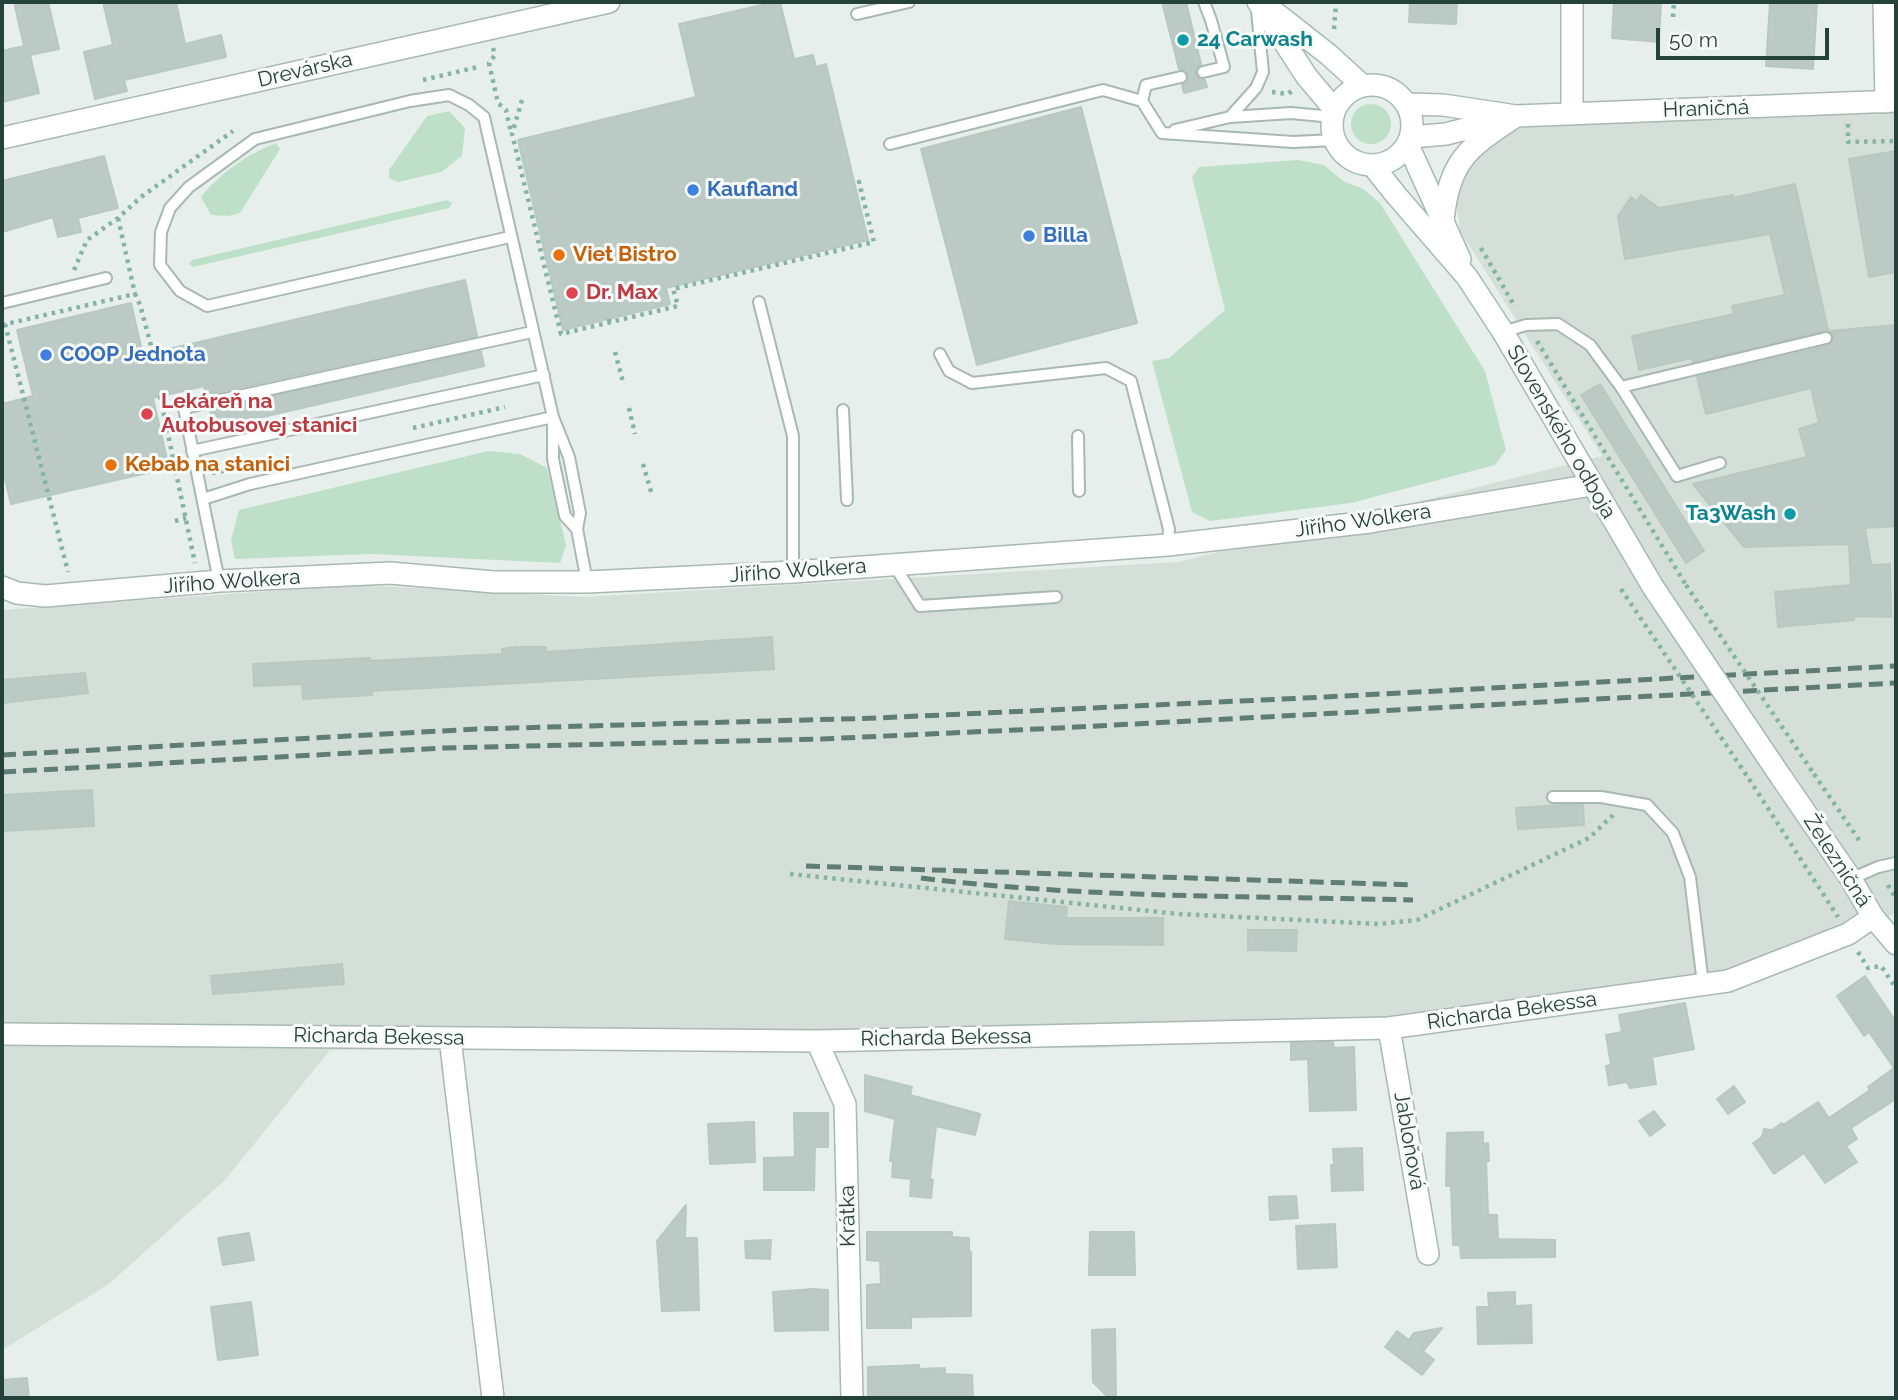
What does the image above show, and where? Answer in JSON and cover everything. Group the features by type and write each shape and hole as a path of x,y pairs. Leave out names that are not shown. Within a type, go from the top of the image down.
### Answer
{"street":[{"name":"Drevárska","path":"2,138 609,2"},
{"path":"1258,2 1329,55 1363,86"},
{"path":"1258,2 1334,113"},
{"path":"1572,114 1573,2"},
{"path":"1884,2 1891,48 1891,102"},
{"path":"1376,85 1388,88 1407,104 1412,115 1409,141 1393,160 1373,166 1361,164 1350,159 1335,141 1332,129 1334,113 1342,99 1351,91 1376,85"},
{"name":"Hraničná","path":"1407,104 1443,105 1516,116 1891,102"},
{"path":"1443,220 1447,192 1456,168 1480,140 1516,116"},
{"name":"Hraničná","path":"1409,141 1516,116"},
{"name":"Slovenského odboja","path":"1409,141 1467,277"},
{"name":"Slovenského odboja","path":"1373,166 1467,277 1503,332 1653,587 1781,777"},
{"name":"Jiřího Wolkera","path":"2,587 17,593 45,596 219,581 390,573 494,582 587,582 793,572 1168,545 1370,522 1592,485"},
{"name":"Železničná","path":"1781,777 1873,917 1896,944"},
{"name":"Richarda Bekessa","path":"2,1034 817,1041 1390,1028 1728,981 1848,934 1873,917"},
{"name":"Jabloňová","path":"1390,1028 1428,1255"},
{"path":"450,1038 493,1398"},
{"name":"Krátka","path":"817,1041 845,1104 852,1398"}],"lane":[{"path":"857,14 909,2"},
{"path":"1203,72 1224,67 1212,20 1204,2"},
{"path":"1230,117 1256,88 1264,72 1258,2"},
{"path":"1142,101 1146,85 1181,77"},
{"path":"890,144 1103,90 1142,101 1162,133"},
{"path":"510,237 208,306 180,291 160,265 161,232 170,208 188,187 255,139 410,101 449,95 469,105 484,117 553,417 569,457 580,513 577,530 587,582"},
{"path":"1162,133 1230,117 1334,113"},
{"path":"1162,133 1293,142 1335,141"},
{"path":"2,303 106,278"},
{"path":"760,302 793,436 793,572"},
{"path":"1503,332 1526,325 1558,324 1590,345 1677,476 1720,463"},
{"path":"219,581 184,408 532,332"},
{"path":"1620,387 1826,338"},
{"path":"940,354 949,371 972,383 1106,368 1131,381 1169,529 1168,545"},
{"path":"192,451 544,375"},
{"path":"843,410 847,500"},
{"path":"203,499 250,484 553,417"},
{"path":"553,417 553,459 565,516 577,530"},
{"path":"1078,436 1079,491"},
{"path":"894,565 920,606 1056,597"},
{"path":"1553,797 1601,797 1647,805 1673,833 1690,877 1703,984"},
{"path":"1851,880 1878,867 1896,863"}],"path":[{"path":"1334,29 1336,2"},
{"path":"1673,17 1674,2"},
{"path":"489,63 499,103 506,110 561,334 678,306 673,289 874,242 859,182 865,181"},
{"path":"1264,91 1288,94 1300,84"},
{"path":"512,134 522,100"},
{"path":"1848,121 1848,142 1896,141"},
{"path":"118,218 135,294 153,353"},
{"path":"1480,247 1686,585 1861,843"},
{"path":"70,580 3,324 135,294"},
{"path":"615,352 623,382"},
{"path":"160,396 197,569"},
{"path":"629,408 635,434"},
{"path":"643,464 652,495"},
{"path":"176,521 186,518"},
{"path":"1621,589 1830,904"},
{"path":"790,874 1179,914 1379,924 1418,920 1589,838 1626,802"},
{"path":"1888,885 1896,899"},
{"path":"1867,968 1881,966 1896,988"}],"shaded area":[{"path":"1896,92 1896,913 1756,981 1423,1032 1094,1048 330,1050 225,1180 109,1284 2,1350 2,610 357,585 584,597 1178,562 1602,456 1460,231 1455,192 1475,156 1542,104"}],"green space":[{"path":"1371,104 1385,110 1391,124 1385,138 1371,144 1357,138 1351,124 1357,110"},
{"path":"449,111 465,128 462,156 441,172 398,182 389,178 389,170 427,116"},
{"path":"276,143 280,149 240,213 228,216 211,215 201,197 209,188 235,165"},
{"path":"1298,160 1324,165 1343,181 1363,189 1380,203 1485,371 1506,450 1495,465 1351,503 1210,521 1192,512 1152,361 1169,358 1225,310 1192,177 1199,167"},
{"path":"447,200 452,203 449,208 193,267 189,264 192,260"},
{"path":"489,451 520,454 547,468 566,545 560,563 371,554 235,559 231,540 239,510"}],"building":[{"path":"14,2 48,2 59,49 30,55 39,93 2,102 2,51 24,46"},
{"path":"103,2 176,2 185,44 221,35 226,57 124,80 127,91 95,99 84,52 113,45"},
{"name":"Kaufland","path":"780,2 794,59 813,55 816,67 826,64 868,240 666,288 670,304 563,330 518,140 696,97 679,24"},
{"name":"24 Carwash","path":"1162,2 1186,2 1201,64 1196,69 1196,74 1205,80 1207,87 1184,93 1182,85 1188,80 1188,75 1179,69"},
{"path":"1410,2 1457,2 1456,24 1409,22"},
{"path":"1614,2 1661,2 1659,42 1612,38"},
{"path":"1770,2 1817,2 1813,69 1766,66"},
{"name":"Billa","path":"1081,107 1137,323 977,365 921,149"},
{"path":"1896,151 1896,272 1869,277 1849,159"},
{"path":"104,156 118,208 78,218 81,232 58,237 53,217 2,232 2,181"},
{"path":"1795,184 1828,330 1693,362 1692,358 1639,370 1632,336 1734,314 1732,306 1785,295 1770,234 1625,259 1618,216 1631,197 1637,201 1641,195 1659,208 1733,195 1733,198"},
{"path":"465,280 477,336 206,395 204,386 153,398 169,468 11,504 2,466 2,404 33,396 17,330 131,303 143,355"},
{"path":"1896,325 1896,526 1865,528 1871,565 1890,564 1891,617 1854,616 1854,620 1778,627 1775,592 1851,585 1849,544 1744,547 1693,484 1807,457 1799,429 1819,423 1811,388 1706,414 1697,377 1828,346 1834,340 1829,331"},
{"path":"481,351 484,366 215,428 210,410"},
{"path":"1600,384 1704,551 1686,563 1581,395"},
{"path":"772,637 774,669 372,691 372,695 303,699 302,684 254,686 253,664 502,654 502,649 516,647 546,647 546,652"},
{"path":"85,673 88,693 2,703 2,680"},
{"path":"92,790 94,826 2,831 2,795"},
{"path":"1583,805 1584,825 1518,829 1516,808"},
{"path":"1009,901 1067,907 1066,918 1163,918 1163,945 1057,944 1005,939"},
{"path":"1248,930 1297,930 1296,951 1248,950"},
{"path":"342,964 344,984 213,994 211,976"},
{"path":"1865,976 1896,1022 1896,1099 1851,1128 1857,1139 1846,1146 1857,1162 1825,1183 1804,1153 1774,1174 1753,1143 1762,1137 1764,1129 1772,1130 1782,1123 1783,1125 1818,1102 1829,1118 1870,1090 1868,1087 1894,1068 1869,1032 1864,1036 1837,996"},
{"path":"1685,1003 1694,1049 1652,1057 1656,1084 1630,1088 1627,1082 1609,1085 1606,1066 1611,1065 1606,1035 1622,1032 1619,1015"},
{"path":"1333,1042 1334,1048 1354,1047 1356,1110 1310,1111 1308,1059 1291,1060 1291,1043"},
{"path":"865,1075 912,1087 910,1095 980,1114 975,1135 936,1126 930,1179 933,1180 931,1198 910,1196 911,1179 892,1177 893,1161 890,1161 895,1119 865,1111"},
{"path":"1734,1086 1745,1102 1728,1114 1717,1099"},
{"path":"1654,1111 1665,1125 1650,1136 1639,1121"},
{"path":"794,1113 828,1113 828,1147 815,1147 814,1190 764,1190 764,1158 795,1157"},
{"path":"754,1122 755,1162 710,1164 708,1124"},
{"path":"1483,1132 1483,1144 1488,1143 1488,1215 1497,1215 1498,1239 1555,1240 1555,1257 1461,1258 1460,1245 1453,1245 1451,1186 1446,1186 1447,1133"},
{"path":"1362,1148 1363,1190 1332,1191 1333,1149"},
{"path":"1296,1196 1298,1218 1270,1220 1269,1197"},
{"path":"686,1205 685,1238 697,1238 699,1310 662,1311 657,1241"},
{"path":"1335,1224 1337,1267 1298,1269 1296,1226"},
{"path":"867,1232 952,1232 952,1237 969,1238 971,1316 911,1317 911,1328 867,1328 867,1285 881,1284 880,1261 867,1260"},
{"path":"1090,1232 1134,1232 1135,1275 1089,1275"},
{"path":"249,1233 254,1260 223,1265 218,1238"},
{"path":"771,1240 770,1259 746,1258 745,1241"},
{"path":"828,1290 828,1330 775,1331 773,1292"},
{"path":"1515,1292 1515,1306 1531,1305 1532,1343 1478,1344 1477,1307 1489,1307 1488,1293"},
{"path":"251,1302 258,1355 218,1360 211,1307"},
{"path":"1442,1328 1423,1351 1434,1360 1422,1375 1385,1347 1397,1331 1409,1340 1414,1333"},
{"path":"1115,1329 1116,1398 1109,1398 1093,1382 1092,1330"},
{"path":"919,1365 919,1369 945,1368 945,1374 972,1375 973,1398 868,1398 868,1367"},
{"path":"27,1378 29,1398 2,1398 2,1380"}],"railway":[{"path":"2,755 477,729 878,718 1326,697 1896,666"},
{"path":"2,772 443,748 821,739 1059,728 1896,683"},
{"path":"806,866 1414,885"},
{"path":"921,878 1105,893 1413,900"}],"place":[{"name":"24 Carwash","path":"1183,40"},
{"name":"Kaufland","path":"693,190"},
{"name":"Billa","path":"1029,236"},
{"name":"Viet Bistro","path":"559,255"},
{"name":"Dr. Max","path":"572,293"},
{"name":"COOP Jednota","path":"46,355"},
{"name":"Lekáreň na Autobusovej stanici","path":"147,414"},
{"name":"Kebab na stanici","path":"111,465"},
{"name":"Ta3Wash","path":"1790,514"}]}
